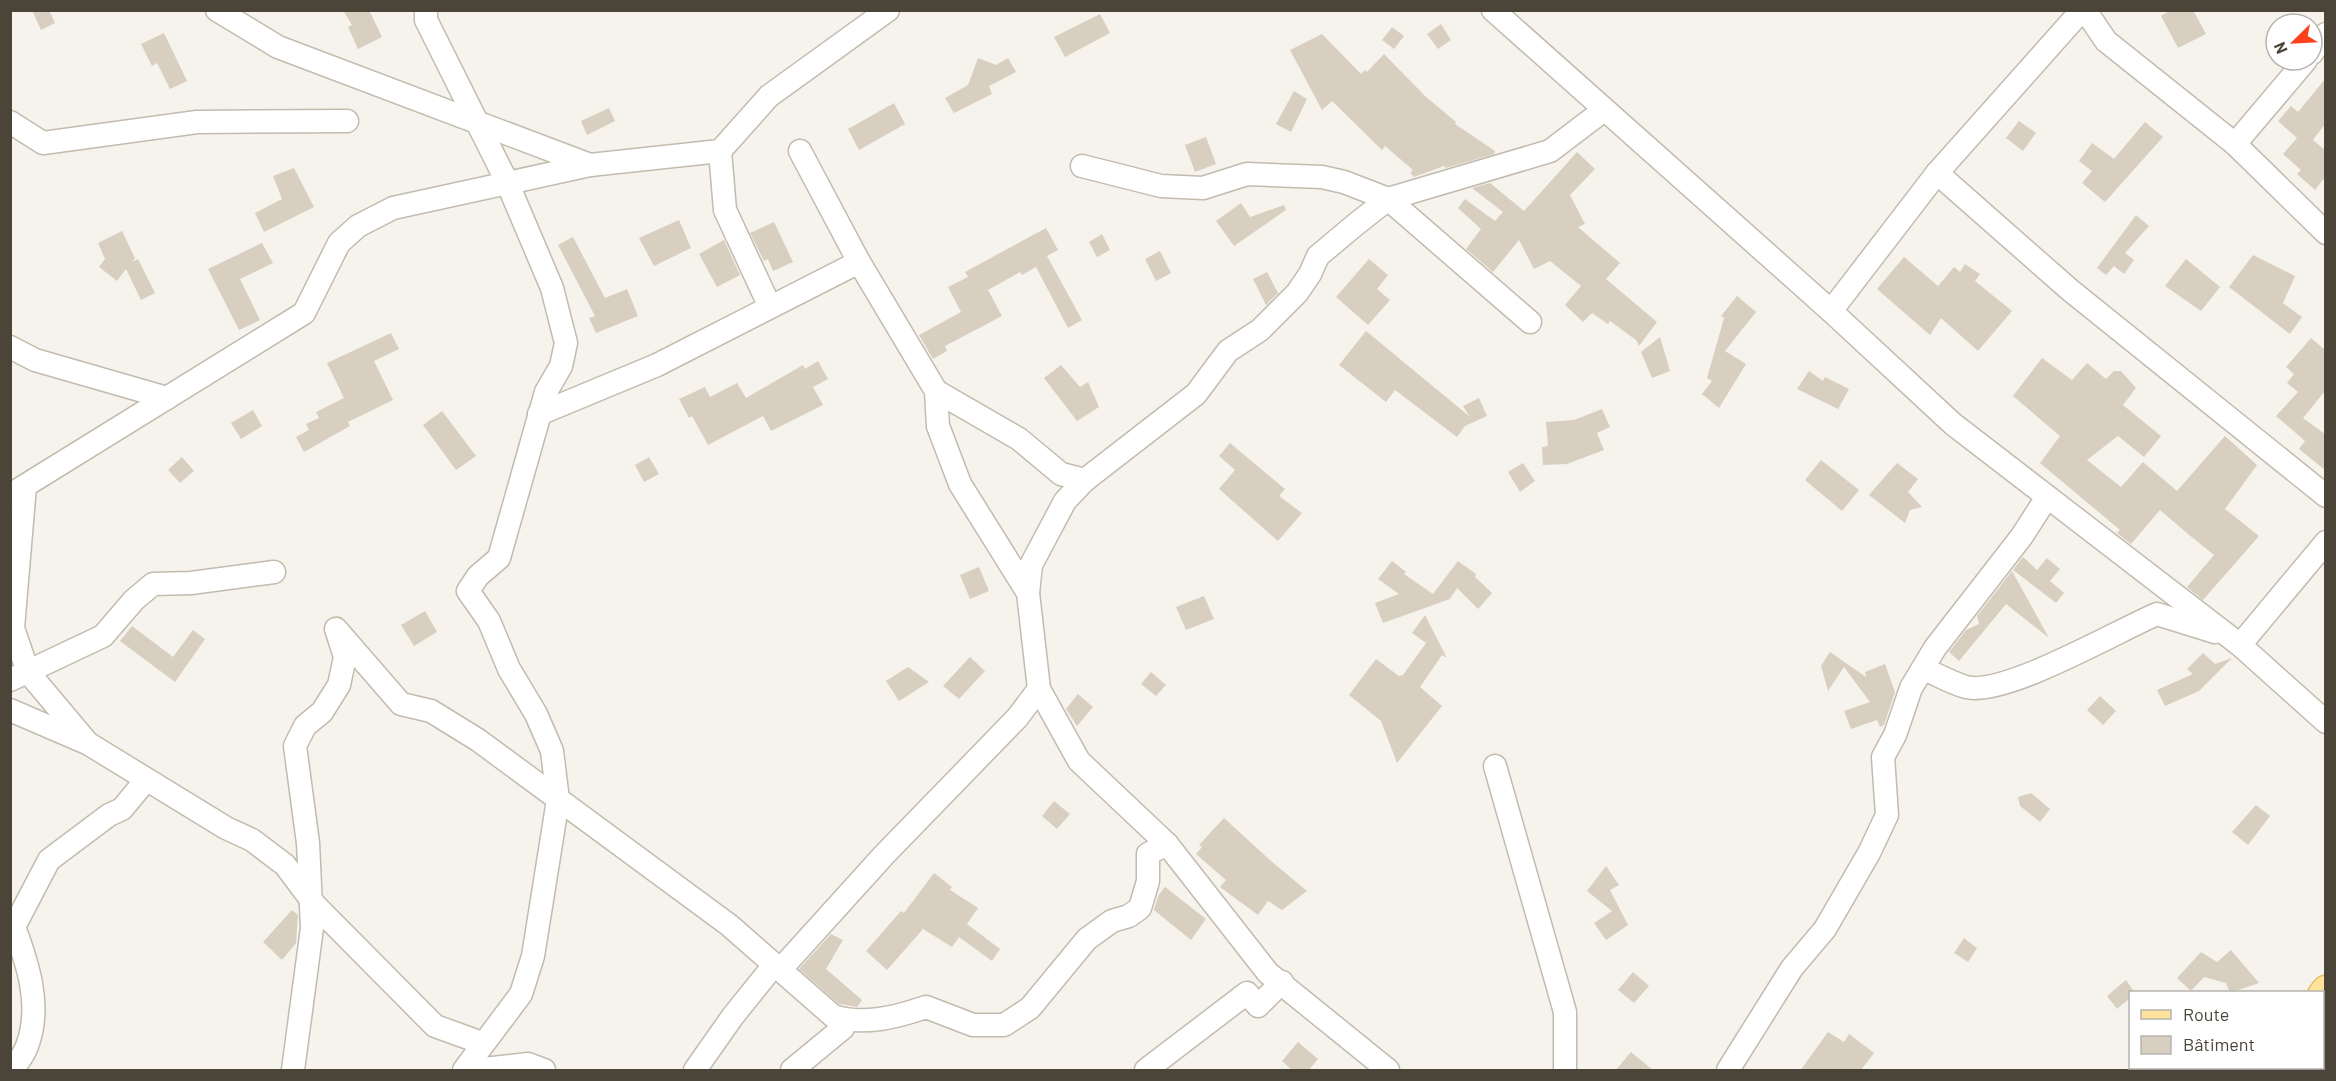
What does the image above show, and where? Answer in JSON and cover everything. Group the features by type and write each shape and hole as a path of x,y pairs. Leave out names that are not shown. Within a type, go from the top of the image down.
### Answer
{"street":[{"path":"217,10 278,47 590,165"},
{"path":"426,10 426,20 507,182 552,288 566,343 561,366 546,392 539,414 499,558 478,576 468,591 489,621 509,669 536,714 552,751 558,800 533,956 521,994 482,1043 464,1071"},
{"path":"89,744 19,676 12,627 18,491 304,313 339,243 358,226 393,208 507,182 590,165 720,151 769,96 888,10"},
{"path":"1493,10 1831,311 1953,424 2234,640 2325,722"},
{"path":"1831,311 1936,173 2083,10 2106,41 2235,144 2325,233"},
{"path":"2235,144 2296,72"},
{"path":"1388,1071 1268,972 1167,844 1079,761 1039,689 1028,593 1030,565 1065,501 1086,480 1197,394 1228,351 1260,330 1297,293 1310,274 1318,256 1388,199 1550,151 1604,110"},
{"path":"10,122 43,143 197,122 347,121"},
{"path":"720,151 725,210 770,307"},
{"path":"800,151 859,262 936,392 938,426 960,484 1028,593"},
{"path":"1082,166 1161,186 1203,188 1247,174 1322,177 1388,199 1530,322"},
{"path":"1936,173 2070,290 2325,496"},
{"path":"539,414 657,365 859,262"},
{"path":"10,347 35,360 167,398"},
{"path":"936,392 1019,439 1061,474 1086,480"},
{"path":"1728,1071 1792,968 1825,929 1887,815 1883,757 1895,735 1911,688 1935,648 2022,536 2047,497"},
{"path":"2234,640 2325,542"},
{"path":"19,676 103,636 134,600 153,585 274,572"},
{"path":"1924,669 1967,688 1990,687 2037,671 2157,614 2234,640"},
{"path":"293,1071 312,928 308,843 295,746 305,726 322,712 339,685 345,657 336,629 401,704 430,711 478,740 729,925 833,1016 850,1021 900,1016 926,1007 973,1026 1004,1025 1030,1008 1087,939 1112,921 1129,916 1140,908 1148,881 1148,854 1167,844"},
{"path":"695,1071 733,1016 1017,718 1039,689"},
{"path":"10,710 89,744 226,828 252,840 285,865 311,899 435,1026 482,1043"},
{"path":"1495,766 1565,1012 1565,1071"},
{"path":"12,1071 27,1046 34,1005 28,965 14,927 18,918 49,860 109,815 122,809 146,780"},
{"path":"1146,1071 1247,993 1258,1006 1282,982"},
{"path":"792,1071 843,1028"},
{"path":"474,1071 528,1064 544,1071"}],"building":[{"path":"32,10 49,10 55,23 41,30"},
{"path":"343,10 369,10 382,37 358,49 348,27 352,25"},
{"path":"2171,10 2193,10 2206,34 2178,48 2161,16"},
{"path":"1100,14 1110,33 1065,57 1054,37"},
{"path":"1441,24 1451,40 1438,49 1427,34"},
{"path":"1392,27 1404,36 1394,49 1382,40"},
{"path":"164,33 187,81 170,89 157,63 152,66 141,44"},
{"path":"1322,34 1361,74 1365,70 1367,72 1384,54 1425,96 1456,122 1455,124 1495,151 1494,154 1446,168 1444,166 1414,177 1410,173 1413,170 1385,146 1382,150 1332,101 1322,110 1290,50"},
{"path":"978,58 996,65 1008,58 1016,72 989,86 992,94 954,113 945,98 968,85"},
{"path":"2325,79 2325,124 2313,140 2325,150 2325,177 2315,190 2297,174 2301,170 2283,154 2297,138 2278,121 2291,106 2298,112"},
{"path":"1294,91 1307,99 1291,132 1276,124"},
{"path":"894,103 905,124 859,150 848,129"},
{"path":"609,108 615,121 587,135 581,121"},
{"path":"2019,121 2036,133 2023,151 2006,138"},
{"path":"2145,122 2163,137 2105,202 2082,183 2092,171 2079,161 2092,143 2114,159"},
{"path":"1206,137 1216,164 1195,172 1185,145"},
{"path":"1577,152 1595,169 1570,195 1585,224 1578,227 1620,263 1606,279 1657,322 1639,346 1636,340 1610,321 1608,324 1592,313 1583,322 1565,305 1581,286 1550,261 1534,269 1519,240 1493,272 1466,249 1481,229 1458,208 1465,199 1495,221 1503,212 1472,188 1490,183 1524,211"},
{"path":"294,168 314,207 264,232 255,213 282,199 273,176"},
{"path":"1241,203 1250,217 1284,205 1286,210 1234,246 1216,221"},
{"path":"2136,215 2149,226 2125,253 2134,260 2124,274 2114,266 2106,275 2097,268"},
{"path":"679,220 691,248 654,266 639,238"},
{"path":"774,222 793,262 773,271 768,259 764,261 750,233"},
{"path":"1046,228 1058,250 1047,256 1082,320 1068,328 1036,267 1022,275 1020,272 988,290 1002,316 945,346 947,351 933,359 919,335 961,312 948,287 968,277 965,272"},
{"path":"122,231 135,258 132,262 138,259 155,293 141,300 126,269 117,281 99,267 105,259 98,243"},
{"path":"1102,234 1110,250 1097,257 1089,242"},
{"path":"573,237 605,298 627,289 638,316 596,333 589,318 595,316 558,245"},
{"path":"724,240 740,275 717,287 699,254"},
{"path":"262,243 273,263 240,279 260,320 239,330 208,269"},
{"path":"1160,251 1171,273 1156,281 1145,259"},
{"path":"2253,255 2295,276 2283,303 2302,317 2290,334 2229,287"},
{"path":"1904,257 1938,286 1954,267 1960,272 1965,264 1980,274 1975,281 2012,311 1978,351 1941,318 1930,335 1877,289"},
{"path":"1369,259 1388,275 1377,289 1390,300 1368,325 1336,297"},
{"path":"2186,259 2220,287 2201,311 2165,286"},
{"path":"1267,272 1278,293 1266,305 1253,279"},
{"path":"1737,296 1756,312 1725,351 1746,364 1719,408 1702,394 1712,381 1707,378 1724,318 1721,316"},
{"path":"1366,331 1469,416 1463,406 1479,398 1487,416 1465,426 1457,437 1395,390 1386,402 1339,365"},
{"path":"391,333 399,349 374,361 393,400 348,422 350,426 304,452 296,437 309,430 306,424 319,418 316,412 344,398 327,363"},
{"path":"1660,337 1670,371 1652,378 1641,352"},
{"path":"2311,338 2325,350 2325,391 2303,418 2325,434 2325,470 2299,449 2305,441 2276,416 2298,392 2287,383 2294,374 2286,367"},
{"path":"2042,358 2072,380 2087,363 2106,379 2114,371 2121,371 2136,388 2123,405 2161,436 2144,457 2118,436 2087,460 2121,487 2143,462 2177,491 2225,436 2257,465 2225,509 2259,536 2203,600 2187,587 2214,555 2160,510 2131,544 2117,533 2120,530 2040,463 2060,436 2013,396"},
{"path":"818,361 828,379 813,387 823,405 771,431 763,416 708,445 692,416 689,418 679,399 705,387 710,397 737,383 746,398 803,365 805,369"},
{"path":"1061,365 1080,387 1088,382 1099,407 1077,421 1044,378"},
{"path":"1809,371 1823,381 1825,377 1849,389 1838,409 1797,389"},
{"path":"1602,409 1610,427 1597,433 1604,450 1567,464 1543,465 1542,447 1548,446 1546,422 1574,420"},
{"path":"253,410 262,426 241,439 231,423"},
{"path":"442,411 476,456 456,470 423,425"},
{"path":"1230,443 1285,489 1279,496 1302,513 1278,541 1219,489 1235,470 1219,456"},
{"path":"182,457 194,471 180,483 168,470"},
{"path":"649,457 659,474 644,482 635,465"},
{"path":"1821,460 1859,490 1842,511 1805,480"},
{"path":"1523,463 1535,481 1520,492 1508,472"},
{"path":"1897,463 1918,479 1908,492 1922,507 1910,510 1905,523 1869,495"},
{"path":"2023,557 2037,570 2047,558 2060,569 2050,581 2064,593 2056,603 2013,570"},
{"path":"1392,561 1406,572 1404,574 1433,594 1458,561 1476,574 1475,577 1492,593 1478,609 1457,588 1450,599 1383,623 1375,603 1399,594 1378,579"},
{"path":"979,567 989,591 970,599 960,575"},
{"path":"2012,571 2049,638 2006,604 1959,661 1949,652 1966,630 1979,624 1977,616"},
{"path":"1204,596 1214,619 1186,630 1176,607"},
{"path":"425,611 437,632 414,646 401,625"},
{"path":"1425,615 1447,658 1442,655 1420,687 1442,706 1397,763 1381,721 1349,695 1376,659 1399,676 1403,675 1426,643 1412,633"},
{"path":"132,626 173,657 193,630 205,639 175,682 120,641"},
{"path":"1830,652 1866,677 1865,672 1885,664 1895,692 1884,725 1880,727 1877,720 1851,729 1844,711 1870,702 1844,667 1828,691 1821,666"},
{"path":"2203,653 2215,664 2232,658 2199,691 2165,706 2157,690 2193,674 2187,669"},
{"path":"970,657 985,671 959,699 943,686"},
{"path":"908,667 929,682 899,701 886,681"},
{"path":"1151,672 1166,685 1156,696 1141,684"},
{"path":"1078,694 1093,707 1077,726 1066,709"},
{"path":"2100,696 2116,711 2103,725 2087,710"},
{"path":"2031,793 2050,809 2040,822 2020,806 2018,797"},
{"path":"1054,801 1070,814 1057,829 1042,816"},
{"path":"2256,805 2270,816 2248,845 2232,832"},
{"path":"1224,818 1307,891 1282,910 1268,901 1258,915 1220,887 1226,880 1196,854 1202,847 1199,845"},
{"path":"1606,866 1619,885 1610,890 1628,925 1606,940 1594,923 1612,911 1587,891"},
{"path":"934,873 952,887 950,890 978,908 967,924 1000,949 992,961 959,937 952,947 923,929 887,970 866,951 901,911 904,913"},
{"path":"1165,887 1206,919 1191,940 1154,910 1158,896"},
{"path":"292,910 298,915 296,943 282,960 263,942"},
{"path":"831,934 843,940 826,969 862,1000 857,1007 839,1004 799,969"},
{"path":"1964,938 1977,948 1968,962 1954,953"},
{"path":"2231,950 2259,983 2229,991 2226,983 2204,977 2191,991 2177,978 2201,952 2217,962"},
{"path":"1633,972 1649,986 1634,1003 1618,990"},
{"path":"2126,980 2134,991 2129,991 2129,999 2117,1009 2107,996"},
{"path":"1828,1032 1844,1042 1849,1034 1874,1053 1860,1071 1800,1071"},
{"path":"1298,1042 1318,1059 1308,1071 1293,1071 1282,1061"},
{"path":"1631,1052 1654,1071 1615,1071"}]}
